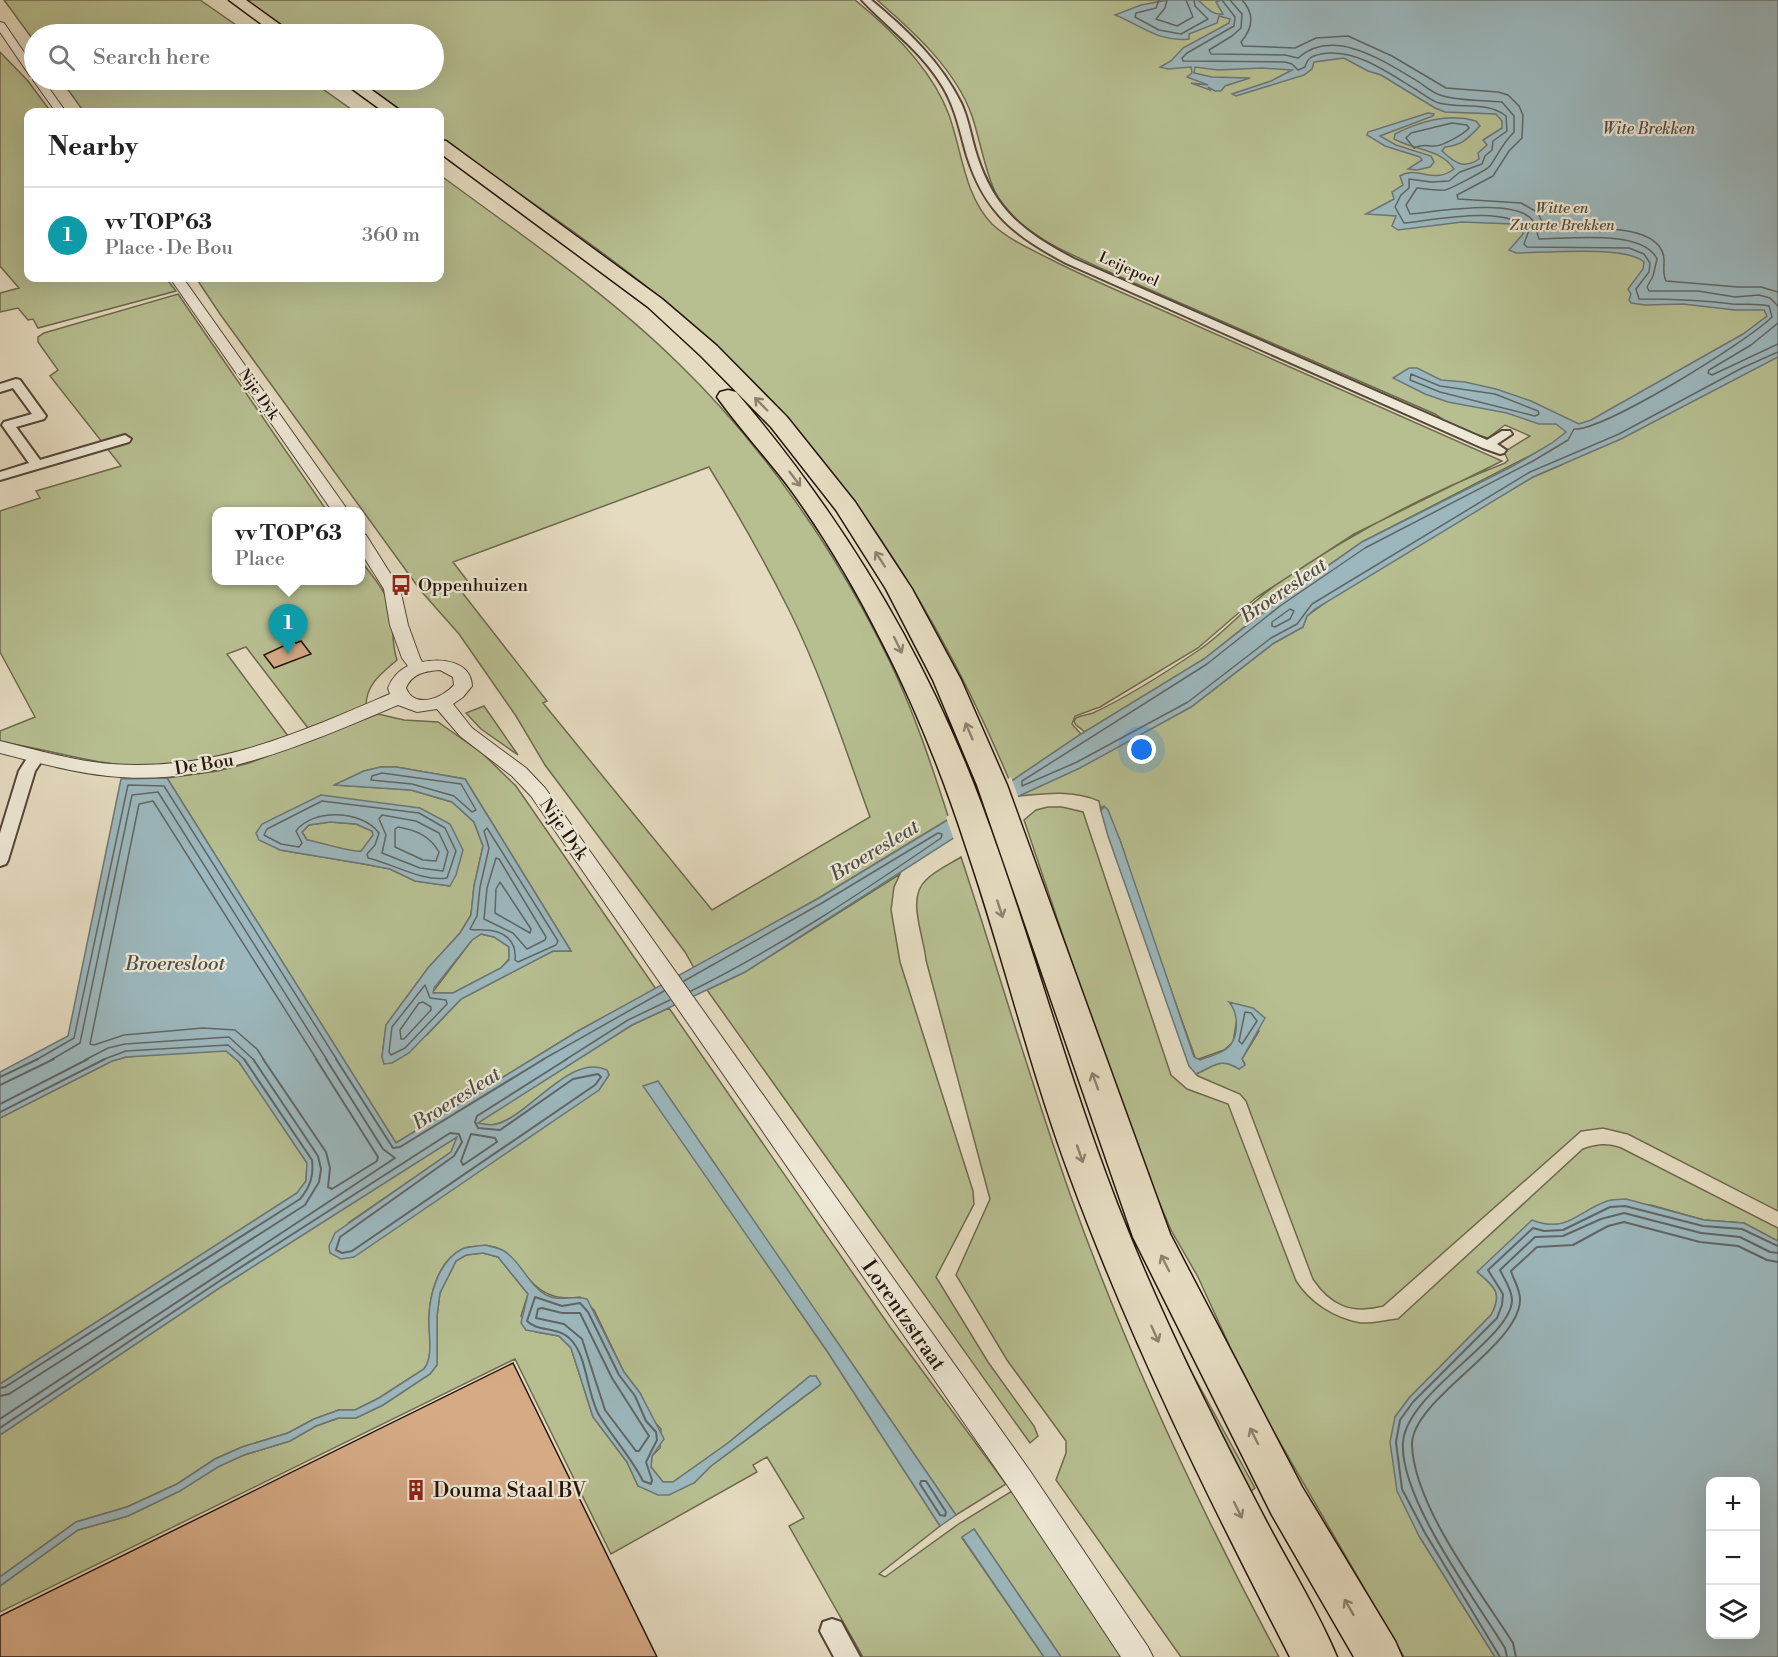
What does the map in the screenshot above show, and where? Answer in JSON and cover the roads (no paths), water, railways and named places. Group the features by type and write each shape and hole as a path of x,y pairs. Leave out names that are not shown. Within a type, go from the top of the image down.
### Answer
{"highway":[{"path":"229,2 253,24"},
{"path":"229,2 268,24"},
{"path":"348,90 367,108"},
{"path":"354,90 387,108"},
{"path":"444,148 655,303 710,351 779,422 846,507 899,589 947,680 992,785 996,844 1087,1173 1190,1412 1255,1545 1314,1657"},
{"path":"444,165 592,276 667,337 729,398 769,444 816,508 882,613 919,688 965,802 996,844 1152,1237 1287,1501 1379,1657"}],"street":[{"name":"Leijepoel","path":"866,0 901,31 945,84 962,118 984,189 999,213 1021,232 1078,264 1500,450"},
{"path":"0,26 24,60"},
{"path":"45,90 58,108"},
{"name":"Nije Dyk","path":"180,282 337,507"},
{"path":"0,388 16,383 40,416 8,425 37,465"},
{"path":"1487,445 1506,434"},
{"path":"0,476 125,439"},
{"path":"365,546 392,588 399,625 411,658 418,668"},
{"path":"441,665 456,670 463,680 460,691 442,703 416,705 400,697 397,688 399,682 418,668 441,665"},
{"name":"De Bou","path":"0,747 123,771 206,767 247,757 303,737 400,697"},
{"name":"Nije Dyk","path":"442,703 466,732 530,782 666,974"},
{"path":"0,860 27,771 37,756"},
{"name":"Lorentzstraat","path":"666,974 1020,1480 1138,1657"},
{"path":"832,1631 848,1657"}],"water":[{"path":"1168,0 1198,0 1216,14 1223,14 1216,2 1221,0 1778,0 1778,357 1621,439 1533,477 1315,609 1307,616 1303,627 1274,643 1191,707 1080,768 1019,796 745,972 632,1025 478,1123 495,1125 509,1119 550,1087 579,1070 593,1067 607,1070 609,1075 599,1090 354,1257 341,1259 330,1253 329,1246 335,1233 451,1152 457,1137 224,1285 0,1435 0,1384 297,1193 306,1181 307,1163 239,1062 226,1051 126,1057 112,1061 0,1118 0,1072 68,1036 121,779 167,778 396,1143 578,1031 819,898 1010,782 1081,734 1204,659 1277,602 1362,542 1513,466 1566,432 1556,424 1539,424 1507,413 1448,402 1425,394 1393,378 1409,368 1417,368 1441,380 1465,382 1496,389 1531,401 1579,424 1591,420 1743,334 1767,316 1764,310 1631,303 1629,300 1631,294 1628,289 1643,269 1644,262 1620,253 1563,251 1516,253 1509,250 1523,234 1521,227 1513,224 1462,222 1398,230 1392,226 1396,216 1366,214 1394,199 1392,192 1403,185 1400,176 1406,173 1439,175 1454,169 1442,157 1394,139 1395,134 1414,126 1445,118 1476,121 1480,126 1468,137 1461,143 1445,147 1442,151 1459,163 1468,164 1479,159 1478,153 1487,145 1483,140 1502,128 1502,121 1496,114 1445,112 1381,75 1344,58 1314,62 1312,69 1304,75 1236,96 1232,94 1271,81 1292,70 1262,68 1218,70 1195,67 1194,73 1212,77 1250,78 1225,86 1221,91 1208,87 1210,90 1191,83 1208,85 1187,77 1192,73 1191,67 1168,69 1160,67 1171,61 1183,48 1229,23 1230,19 1219,16 1217,23 1189,34 1189,39 1178,39 1159,36 1115,15 1141,5"},
{"path":"1428,113 1434,114 1380,136 1396,145 1431,156 1434,162 1430,167 1417,170 1408,169 1422,160 1420,157 1385,146 1367,135 1368,132"},
{"path":"381,767 396,767 465,779 571,951 553,951 461,999 409,1053 392,1063 384,1064 382,1057 386,1025 428,968 460,933 471,915 474,886 483,846 474,822 452,802 411,790 334,785 364,771","holes":["481,934 494,937 509,947 509,960 501,968 453,993 433,993 434,988 472,940"]},
{"path":"321,795 420,808 450,824 463,850 456,875 450,886 415,881 390,869 280,850 259,840 256,833 262,824","holes":["330,822 356,824 372,831 373,835 361,851 307,840 302,832 309,825"]},
{"path":"1104,806 1108,810 1120,840 1194,1057 1200,1060 1221,1052 1231,1044 1236,1023 1234,1011 1229,1002 1253,1008 1265,1018 1242,1059 1245,1065 1239,1069 1222,1063 1196,1074 1189,1066 1108,836 1101,811"},
{"path":"658,1081 956,1515 940,1526 827,1351 643,1086"},
{"path":"1626,1199 1704,1220 1744,1223 1778,1241 1778,1657 1495,1657 1419,1536 1397,1491 1390,1442 1395,1417 1409,1398 1491,1315 1495,1307 1497,1296 1493,1286 1477,1272 1532,1220 1544,1224 1563,1223 1597,1205 1612,1200"},
{"path":"486,1245 510,1255 534,1285 546,1295 556,1298 587,1299 624,1372 640,1393 664,1439 652,1456 651,1467 663,1482 673,1482 728,1443 810,1376 816,1376 821,1384 711,1466 694,1483 669,1495 658,1495 638,1486 627,1462 593,1417 571,1348 559,1336 526,1330 521,1323 528,1294 498,1257 483,1253 466,1255 456,1261 440,1293 437,1316 437,1365 430,1374 383,1405 356,1418 338,1418 316,1426 290,1441 244,1455 218,1467 180,1491 128,1516 78,1530 0,1586 0,1577 76,1522 127,1507 177,1484 215,1459 242,1447 288,1433 314,1419 339,1410 355,1410 379,1398 424,1369 430,1351 429,1309 433,1289 441,1270 454,1254 462,1249"},
{"path":"974,1529 1061,1657 1044,1657 962,1537"}],"place":[{"name":"Oppenhuizen","path":"401,585"},
{"name":"vv TOP'63","path":"288,654"},
{"name":"Douma Staal BV","path":"416,1490"}],"water label":[{"name":"Wite Brekken","path":"1649,128"},
{"name":"Broeresleat","path":"1283,590"},
{"name":"Broeresleat","path":"874,850"},
{"name":"Broeresloot","path":"175,963"},
{"name":"Broeresleat","path":"456,1098"}],"park label":[{"name":"Witte en Zwarte Brekken","path":"1562,216"}]}
